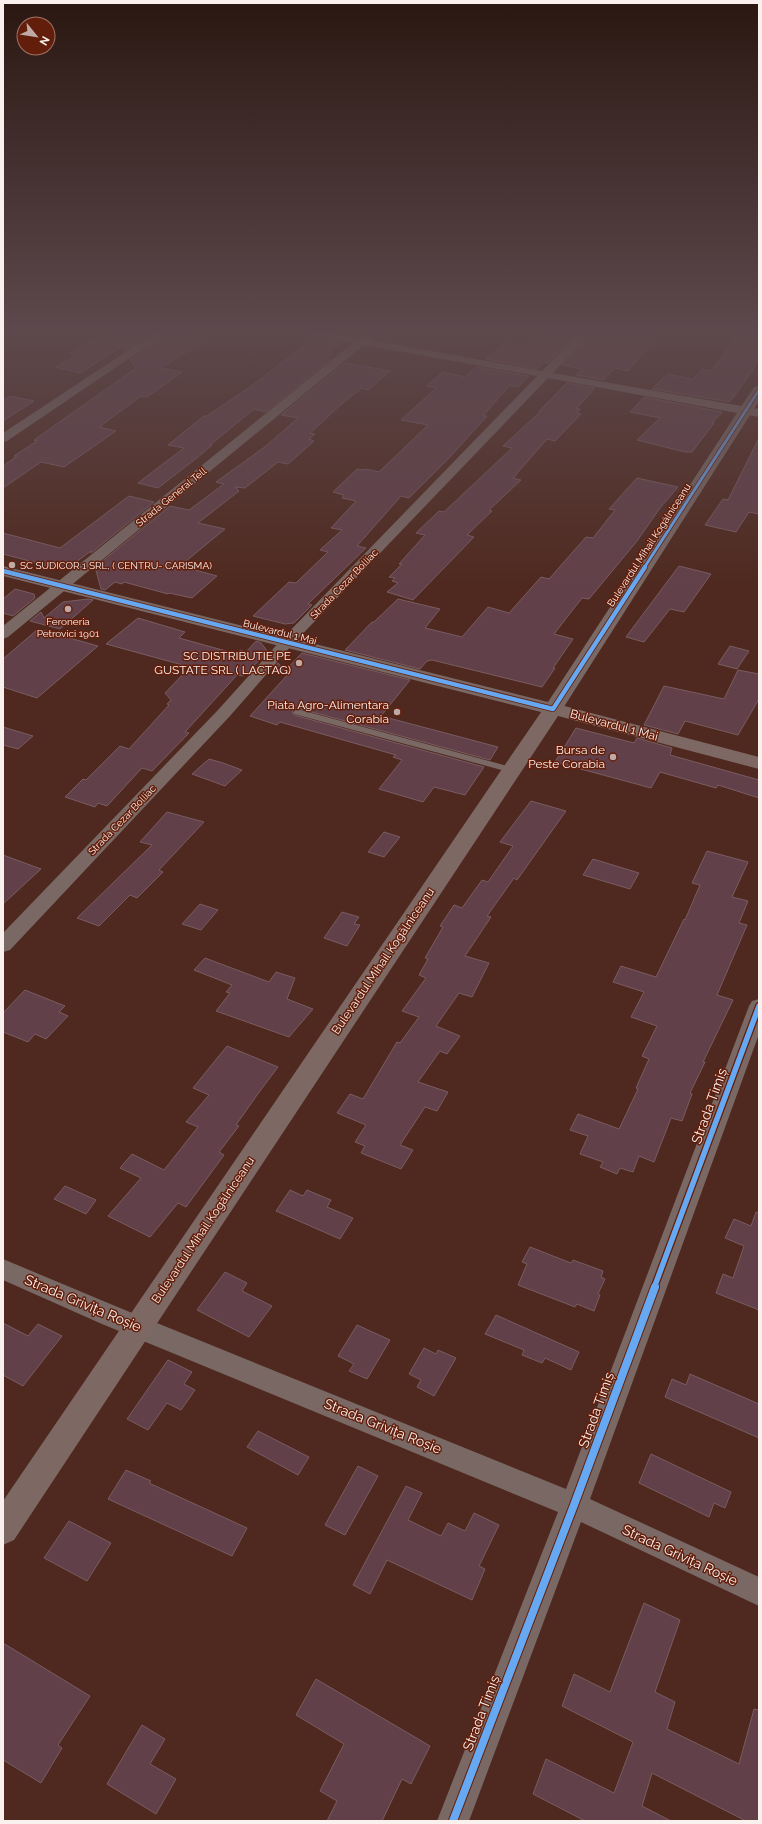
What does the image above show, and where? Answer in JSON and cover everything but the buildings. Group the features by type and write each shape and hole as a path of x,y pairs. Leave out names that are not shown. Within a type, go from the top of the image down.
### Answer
{"main road":[{"name":"Bulevardul 1 Mai","path":"553,709 759,763"},
{"name":"Bulevardul Mihail Kogălniceanu","path":"3,1529 553,709"}],"street":[{"path":"3,438 38,415"},
{"name":"Strada General Tell","path":"3,634 272,415"},
{"name":"Strada Cezar Bolliac","path":"3,945 224,713 286,643 506,415"},
{"name":"Bulevardul Mihail Kogălniceanu","path":"553,709 750,415"},
{"name":"Bulevardul 1 Mai","path":"3,572 553,709"},
{"name":"Strada Timiș","path":"453,1821 574,1504 759,1006"},
{"name":"Strada Grivița Roșie","path":"3,1269 139,1327 574,1504 759,1592"}],"lane":[{"path":"297,712 512,770"}],"cycle path":[{"path":"3,571 553,709 743,415"},
{"path":"453,1821 574,1505 759,1006"}],"place":[{"name":"SC SUDICOR 1 SRL, ( CENTRU- CARISMA)","path":"12,565"},
{"name":"Feroneria Petrovici 1901","path":"68,609"},
{"name":"SC DISTRIBUTIE PE GUSTATE SRL ( LACTAG)","path":"299,663"},
{"name":"Piata Agro-Alimentara Corabia","path":"397,712"},
{"name":"Bursa de Peste Corabia","path":"613,757"}]}
